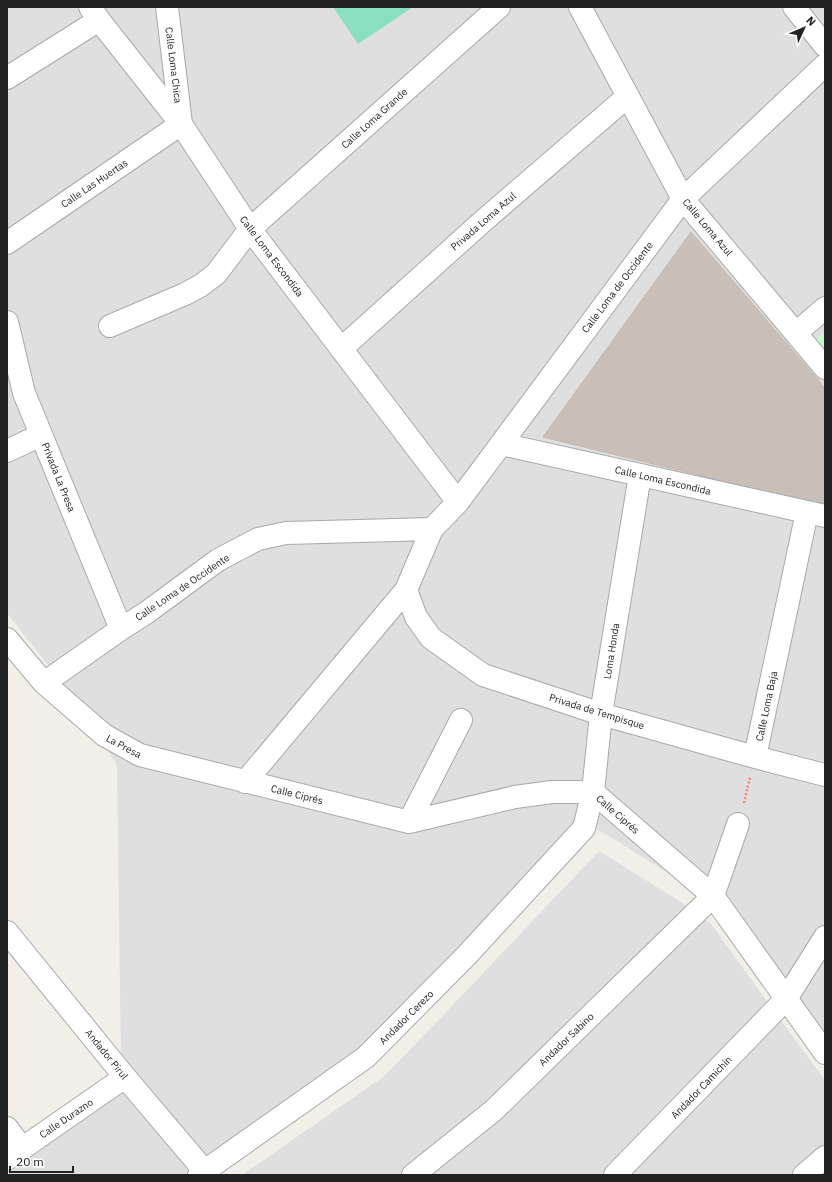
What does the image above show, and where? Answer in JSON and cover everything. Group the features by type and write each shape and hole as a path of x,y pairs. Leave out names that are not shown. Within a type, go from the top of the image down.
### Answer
{"street":[{"name":"Calle Loma Chica","path":"167,7 181,124"},
{"name":"Calle Loma Grande","path":"110,326 185,294 200,286 216,274 250,229 499,7"},
{"name":"Calle Loma Azul","path":"580,7 683,199 825,368"},
{"path":"794,7 825,46"},
{"name":"Calle Loma Escondida","path":"95,14 181,124 250,229 458,502"},
{"path":"7,78 95,14"},
{"name":"Calle Loma de Occidente","path":"245,782 406,590 432,529 458,502 683,199 825,65"},
{"name":"Privada Loma Azul","path":"341,349 482,222 628,96"},
{"name":"Calle Las Huertas","path":"7,243 181,124"},
{"path":"796,333 825,308"},
{"name":"Privada La Presa","path":"7,322 24,393 121,629"},
{"path":"7,450 42,435"},
{"name":"Calle Loma Escondida","path":"501,444 816,514"},
{"name":"Loma Honda","path":"584,828 593,792 601,714 640,475"},
{"name":"Calle Loma Baja","path":"755,757 816,514"},
{"name":"Calle Loma de Occidente","path":"44,684 146,613 218,560 258,540 286,533 432,529"},
{"name":"Privada de Tempisque","path":"406,590 416,617 431,638 483,675 601,714 825,775"},
{"name":"La Presa","path":"7,639 44,684 104,735 140,755 245,782"},
{"path":"409,822 461,720"},
{"name":"Calle Ciprés","path":"245,782 409,822 515,797 552,792 593,792 713,896 825,1053"},
{"path":"713,896 738,824"},
{"name":"Andador Cerezo","path":"204,1174 366,1057 467,955 584,828"},
{"name":"Andador Sabino","path":"412,1175 494,1110 713,896"},
{"name":"Andador Pirul","path":"7,932 204,1174"},
{"name":"Andador Camichín","path":"615,1175 786,999 825,937"},
{"name":"Calle Durazno","path":"15,1153 125,1077"},
{"path":"7,1128 15,1153"},
{"path":"804,1175 825,1157"}],"path":[{"path":"738,824 755,757"}],"shaded area":[{"path":"7,7 825,7 825,1050 702,894 590,825 369,1065 216,1175 121,1066 117,765 76,701 7,613"},
{"path":"599,851 692,909 711,924 825,1080 825,1175 242,1175 383,1077"},
{"path":"122,1088 193,1175 7,1175 7,1164"}],"green space":[{"path":"333,7 413,7 358,44"},
{"path":"825,332 825,352 815,340"}],"building":[{"path":"691,232 825,388 825,506 543,437"}]}
